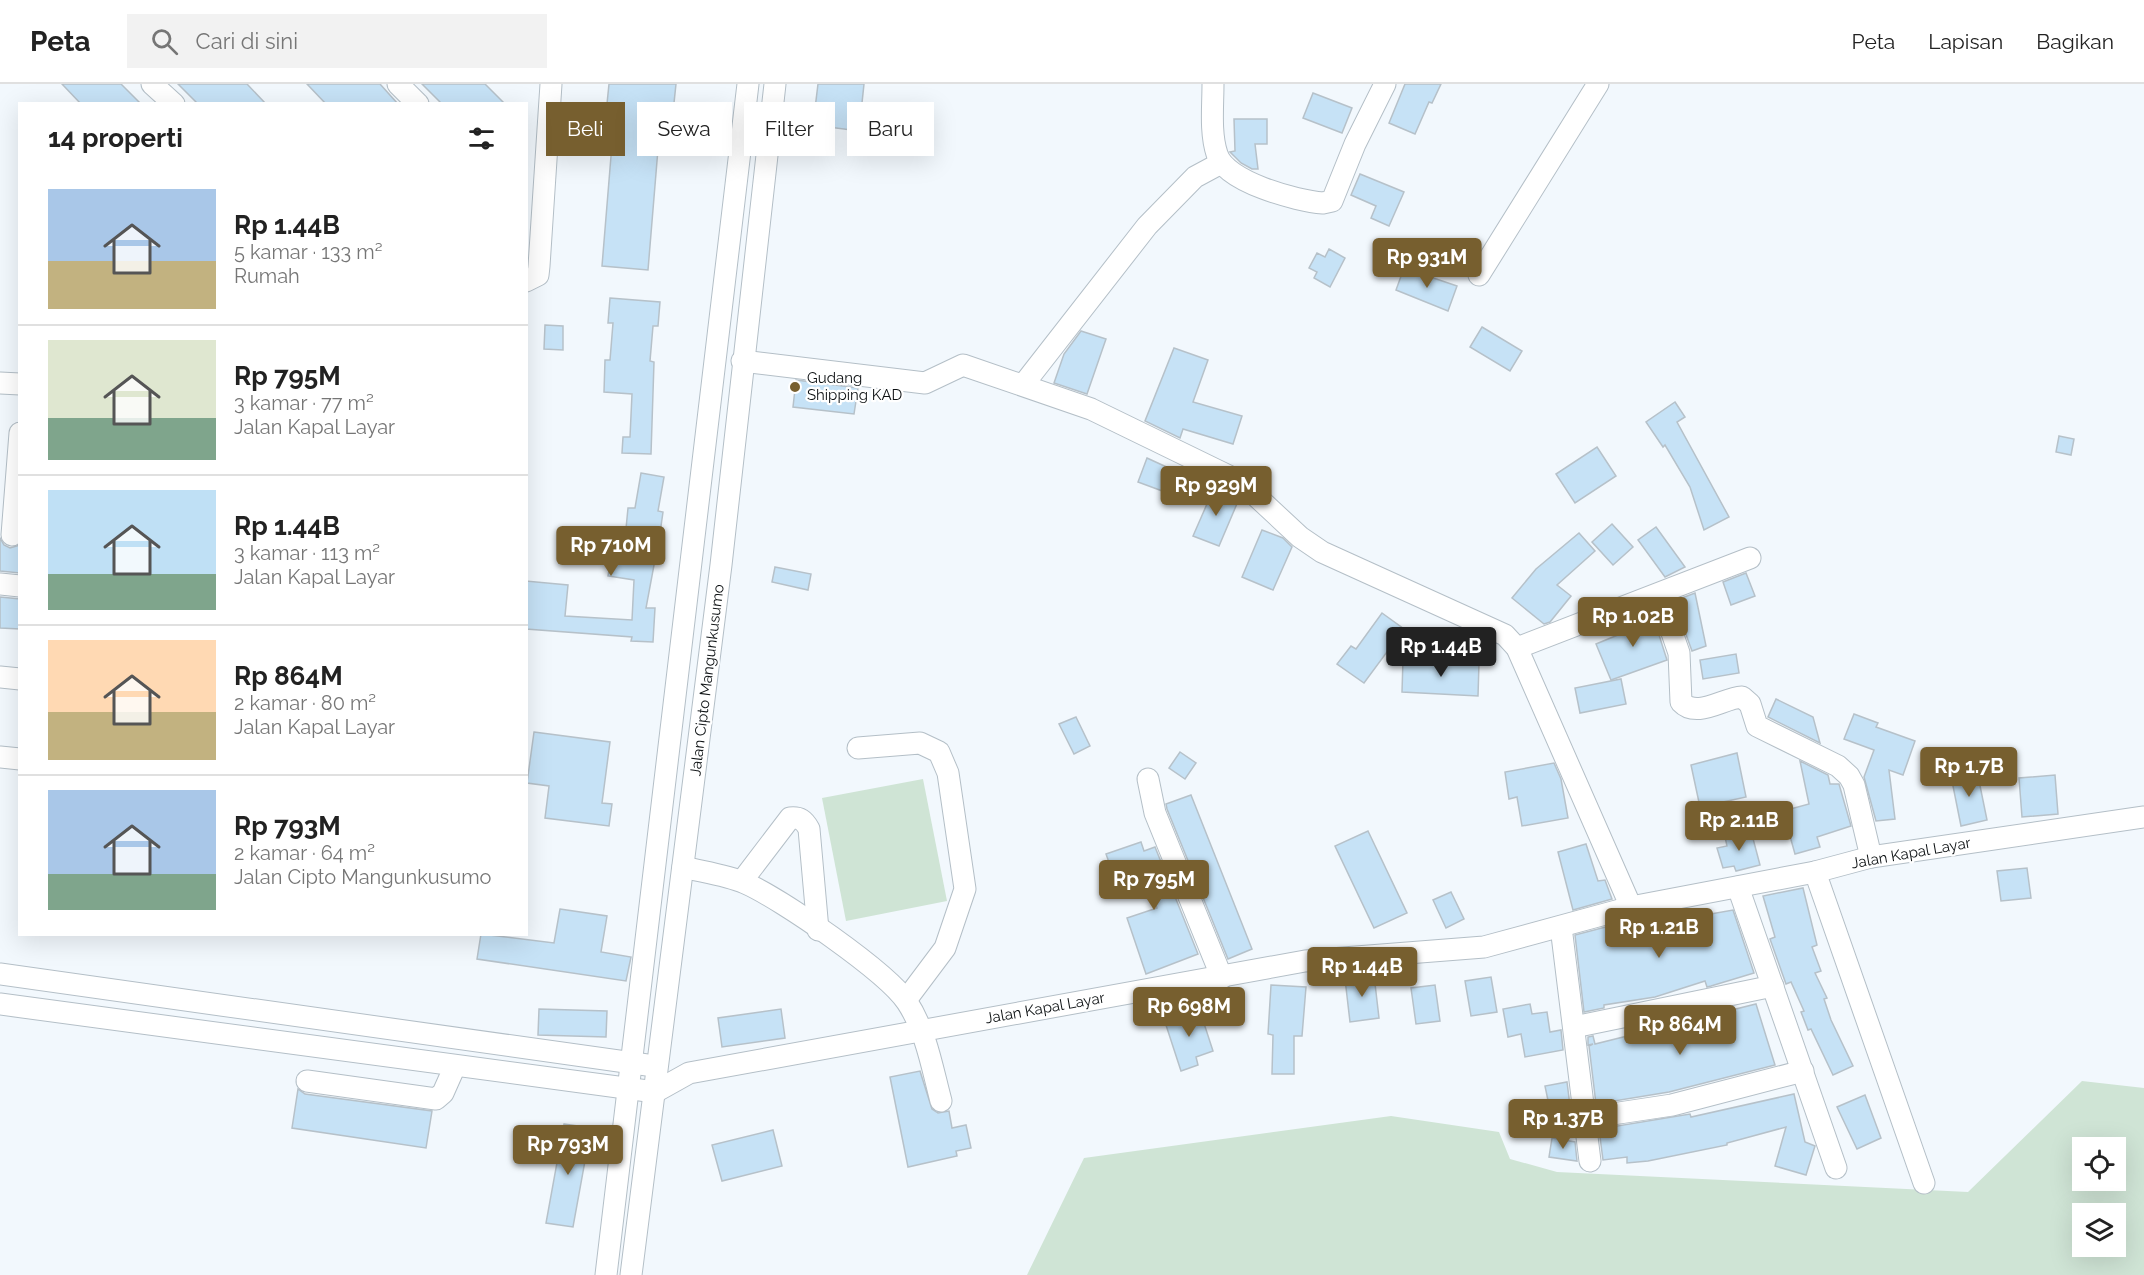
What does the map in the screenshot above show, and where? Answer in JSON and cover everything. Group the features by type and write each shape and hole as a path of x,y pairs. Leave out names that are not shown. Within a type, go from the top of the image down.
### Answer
{"street":[{"path":"152,84 172,102"},
{"path":"398,84 416,102"},
{"path":"528,280 538,275 551,84"},
{"name":"Jalan Cipto Mangunkusumo","path":"606,1275 633,1064 748,84"},
{"name":"Jalan Cipto Mangunkusumo","path":"631,1275 721,565 742,361 775,84"},
{"path":"1213,84 1215,141 1221,163 1229,172 1252,184 1314,202 1332,201 1354,144 1385,84"},
{"path":"1479,275 1599,84"},
{"path":"1023,385 1147,226 1195,177 1221,163"},
{"path":"528,211 543,225"},
{"path":"742,361 925,383 963,366 1091,409 1241,482 1300,537 1322,552 1505,635 1517,648 1631,907"},
{"path":"0,383 18,384"},
{"path":"12,535 18,458"},
{"path":"1517,648 1750,558"},
{"path":"0,584 18,586"},
{"path":"1659,595 1679,653 1681,702 1687,708 1697,709 1742,697 1750,704 1757,726 1838,766 1854,785 1871,857"},
{"path":"0,677 18,679"},
{"path":"858,748 920,743 939,752 948,773 965,889 945,948 906,1000"},
{"path":"0,757 18,759"},
{"path":"1148,779 1155,813 1222,978"},
{"path":"742,881 790,818 798,817 804,820 809,829 818,930"},
{"name":"Jalan Kapal Layar","path":"689,1073 922,1029 1222,978 1305,961 1484,947 1631,907 1815,872 1871,857 2144,817"},
{"path":"683,867 742,881 765,892 883,976 906,1000 922,1029 942,1101"},
{"path":"1815,872 1924,1183"},
{"path":"1738,886 1836,1168"},
{"path":"1561,927 1590,1161"},
{"path":"0,974 370,1028 658,1066 689,1073"},
{"path":"1574,1027 1773,986"},
{"path":"0,1004 629,1090 655,1092 689,1073"},
{"path":"367,1054 370,1028"},
{"path":"307,1081 436,1099 443,1093 455,1066"},
{"path":"1586,1118 1672,1105 1803,1071"}],"green space":[{"path":"923,779 947,901 846,921 822,798"},
{"path":"2082,1081 2144,1088 2144,1275 1027,1275 1084,1158 1391,1116 1499,1132 1510,1159 1557,1172 1968,1192"}],"building":[{"path":"62,84 121,84 139,102 79,102"},
{"path":"178,84 247,84 264,102 196,102"},
{"path":"307,84 380,84 396,102 324,102"},
{"path":"422,84 485,84 503,102 440,102"},
{"path":"609,84 676,84 674,102 637,102 637,156 657,156 648,270 602,266 611,156 625,156 625,102 607,102"},
{"path":"818,84 864,84 862,102 847,102 847,129 835,128 835,102 816,102"},
{"path":"1405,84 1441,84 1432,103 1429,102 1415,134 1389,123"},
{"path":"1313,93 1352,108 1342,133 1303,118"},
{"path":"1234,119 1267,119 1267,144 1255,144 1258,169 1252,169 1241,163 1230,152 1235,151"},
{"path":"1360,174 1404,192 1389,226 1371,218 1376,206 1351,195"},
{"path":"1329,249 1345,258 1330,287 1314,278 1317,272 1309,268 1317,253 1325,257"},
{"path":"1404,268 1457,286 1448,311 1396,290"},
{"path":"610,298 660,302 658,326 653,326 650,361 654,362 651,454 622,453 623,437 630,437 632,394 604,392 605,360 610,360 613,323 608,323"},
{"path":"545,325 563,326 563,350 544,349"},
{"path":"1482,327 1522,351 1510,371 1470,347"},
{"path":"1081,331 1106,339 1087,394 1054,383 1064,354"},
{"path":"1174,348 1208,360 1193,402 1242,416 1233,444 1183,429 1180,438 1145,421"},
{"path":"796,380 858,388 854,414 793,407"},
{"path":"1675,402 1685,417 1677,422 1729,517 1704,530 1690,487 1665,445 1663,447 1646,422"},
{"path":"2059,436 2074,439 2071,455 2056,452"},
{"path":"1597,447 1616,476 1575,503 1556,474"},
{"path":"1147,458 1173,470 1165,492 1138,482"},
{"path":"641,473 664,477 658,511 663,512 646,608 655,608 653,642 631,641 632,637 528,629 528,581 568,585 565,616 632,620 634,580 608,576 615,537 625,539 628,508 635,508"},
{"path":"1214,488 1239,499 1219,546 1193,536"},
{"path":"1612,524 1633,547 1613,565 1592,542"},
{"path":"1656,527 1685,567 1665,577 1638,540"},
{"path":"1262,530 1283,538 1292,547 1273,590 1242,577"},
{"path":"1579,533 1595,551 1557,585 1571,596 1550,622 1544,624 1512,598 1536,569"},
{"path":"0,538 4,545 10,548 18,546 18,573 0,571"},
{"path":"775,567 811,574 808,590 772,582"},
{"path":"1746,573 1755,596 1731,605 1723,582"},
{"path":"1695,593 1706,646 1692,651 1674,601"},
{"path":"0,597 18,599 18,629 0,628"},
{"path":"1651,610 1667,660 1611,680 1596,644 1630,630 1626,620"},
{"path":"1382,613 1404,629 1364,683 1337,664 1351,646 1356,649"},
{"path":"1736,654 1739,673 1703,679 1700,660"},
{"path":"1403,659 1479,663 1478,696 1402,692"},
{"path":"1621,679 1626,704 1580,713 1575,688"},
{"path":"1776,699 1813,717 1820,743 1768,717"},
{"path":"1854,714 1878,723 1876,727 1915,741 1903,775 1889,770 1895,819 1876,821 1864,777 1874,750 1844,739"},
{"path":"1076,717 1090,746 1074,754 1059,724"},
{"path":"534,732 610,742 602,803 612,804 609,826 545,818 549,786 528,783"},
{"path":"1180,752 1196,763 1185,779 1169,768"},
{"path":"1737,753 1746,797 1700,807 1691,765"},
{"path":"1800,761 1828,775 1830,784 1839,784 1851,826 1817,837 1820,847 1795,854 1783,811 1809,804"},
{"path":"1554,763 1561,779 1568,818 1522,826 1517,797 1509,799 1505,772"},
{"path":"1977,771 1987,820 1961,826 1951,776"},
{"path":"2055,775 2058,814 2022,817 2019,778"},
{"path":"1191,795 1252,949 1228,959 1167,809 1166,804"},
{"path":"1368,831 1407,913 1374,928 1335,846"},
{"path":"1751,831 1760,865 1736,871 1734,866 1723,868 1717,848 1727,846 1725,837"},
{"path":"1141,842 1144,851 1155,847 1198,954 1146,974 1127,918 1157,908 1145,872 1116,882 1106,854"},
{"path":"1586,844 1598,881 1605,880 1612,899 1573,910 1558,852"},
{"path":"2027,868 2031,898 2001,901 1997,871"},
{"path":"1803,888 1817,945 1812,947 1821,971 1815,973 1827,998 1824,999 1831,1020 1853,1066 1833,1075 1811,1029 1808,1030 1801,1012 1804,1011 1791,982 1786,984 1770,939 1775,937 1763,896"},
{"path":"1451,892 1464,919 1446,928 1433,900"},
{"path":"560,909 607,916 601,952 631,957 626,981 477,959 481,936 554,943"},
{"path":"1733,910 1754,973 1707,987 1705,981 1655,997 1604,1005 1604,1008 1584,1012 1575,935 1617,924 1635,922 1637,935 1705,915"},
{"path":"1374,975 1379,1018 1350,1022 1345,979"},
{"path":"1491,977 1497,1012 1471,1016 1465,981"},
{"path":"1271,985 1306,987 1302,1036 1294,1036 1294,1074 1272,1074 1273,1035 1268,1034"},
{"path":"1435,985 1440,1021 1416,1024 1411,988"},
{"path":"1530,1004 1532,1014 1547,1012 1550,1032 1561,1030 1563,1050 1525,1057 1521,1034 1508,1037 1503,1009"},
{"path":"1756,1004 1775,1065 1669,1092 1596,1104 1589,1046 1593,1044 1588,1045 1588,1037 1593,1036 1595,1044"},
{"path":"1199,1008 1213,1051 1196,1057 1198,1065 1181,1071 1164,1019"},
{"path":"539,1009 607,1011 606,1037 538,1035"},
{"path":"781,1009 785,1038 722,1047 718,1018"},
{"path":"920,1071 932,1109 938,1113 949,1111 952,1128 966,1125 971,1148 956,1151 957,1156 908,1167 890,1077"},
{"path":"1567,1082 1570,1106 1550,1110 1545,1086"},
{"path":"298,1089 305,1094 432,1111 426,1148 292,1128"},
{"path":"1794,1094 1805,1142 1815,1146 1806,1175 1775,1166 1786,1127 1727,1143 1727,1145 1648,1161 1627,1163 1627,1157 1603,1160 1599,1129 1690,1114 1691,1117"},
{"path":"1865,1095 1881,1138 1857,1149 1837,1107"},
{"path":"564,1124 591,1128 573,1227 546,1223"},
{"path":"773,1130 782,1166 722,1181 712,1145"},
{"path":"1552,1138 1575,1142 1577,1161 1549,1157"}],"place":[{"name":"Gudang Shipping KAD","path":"795,387"}]}
